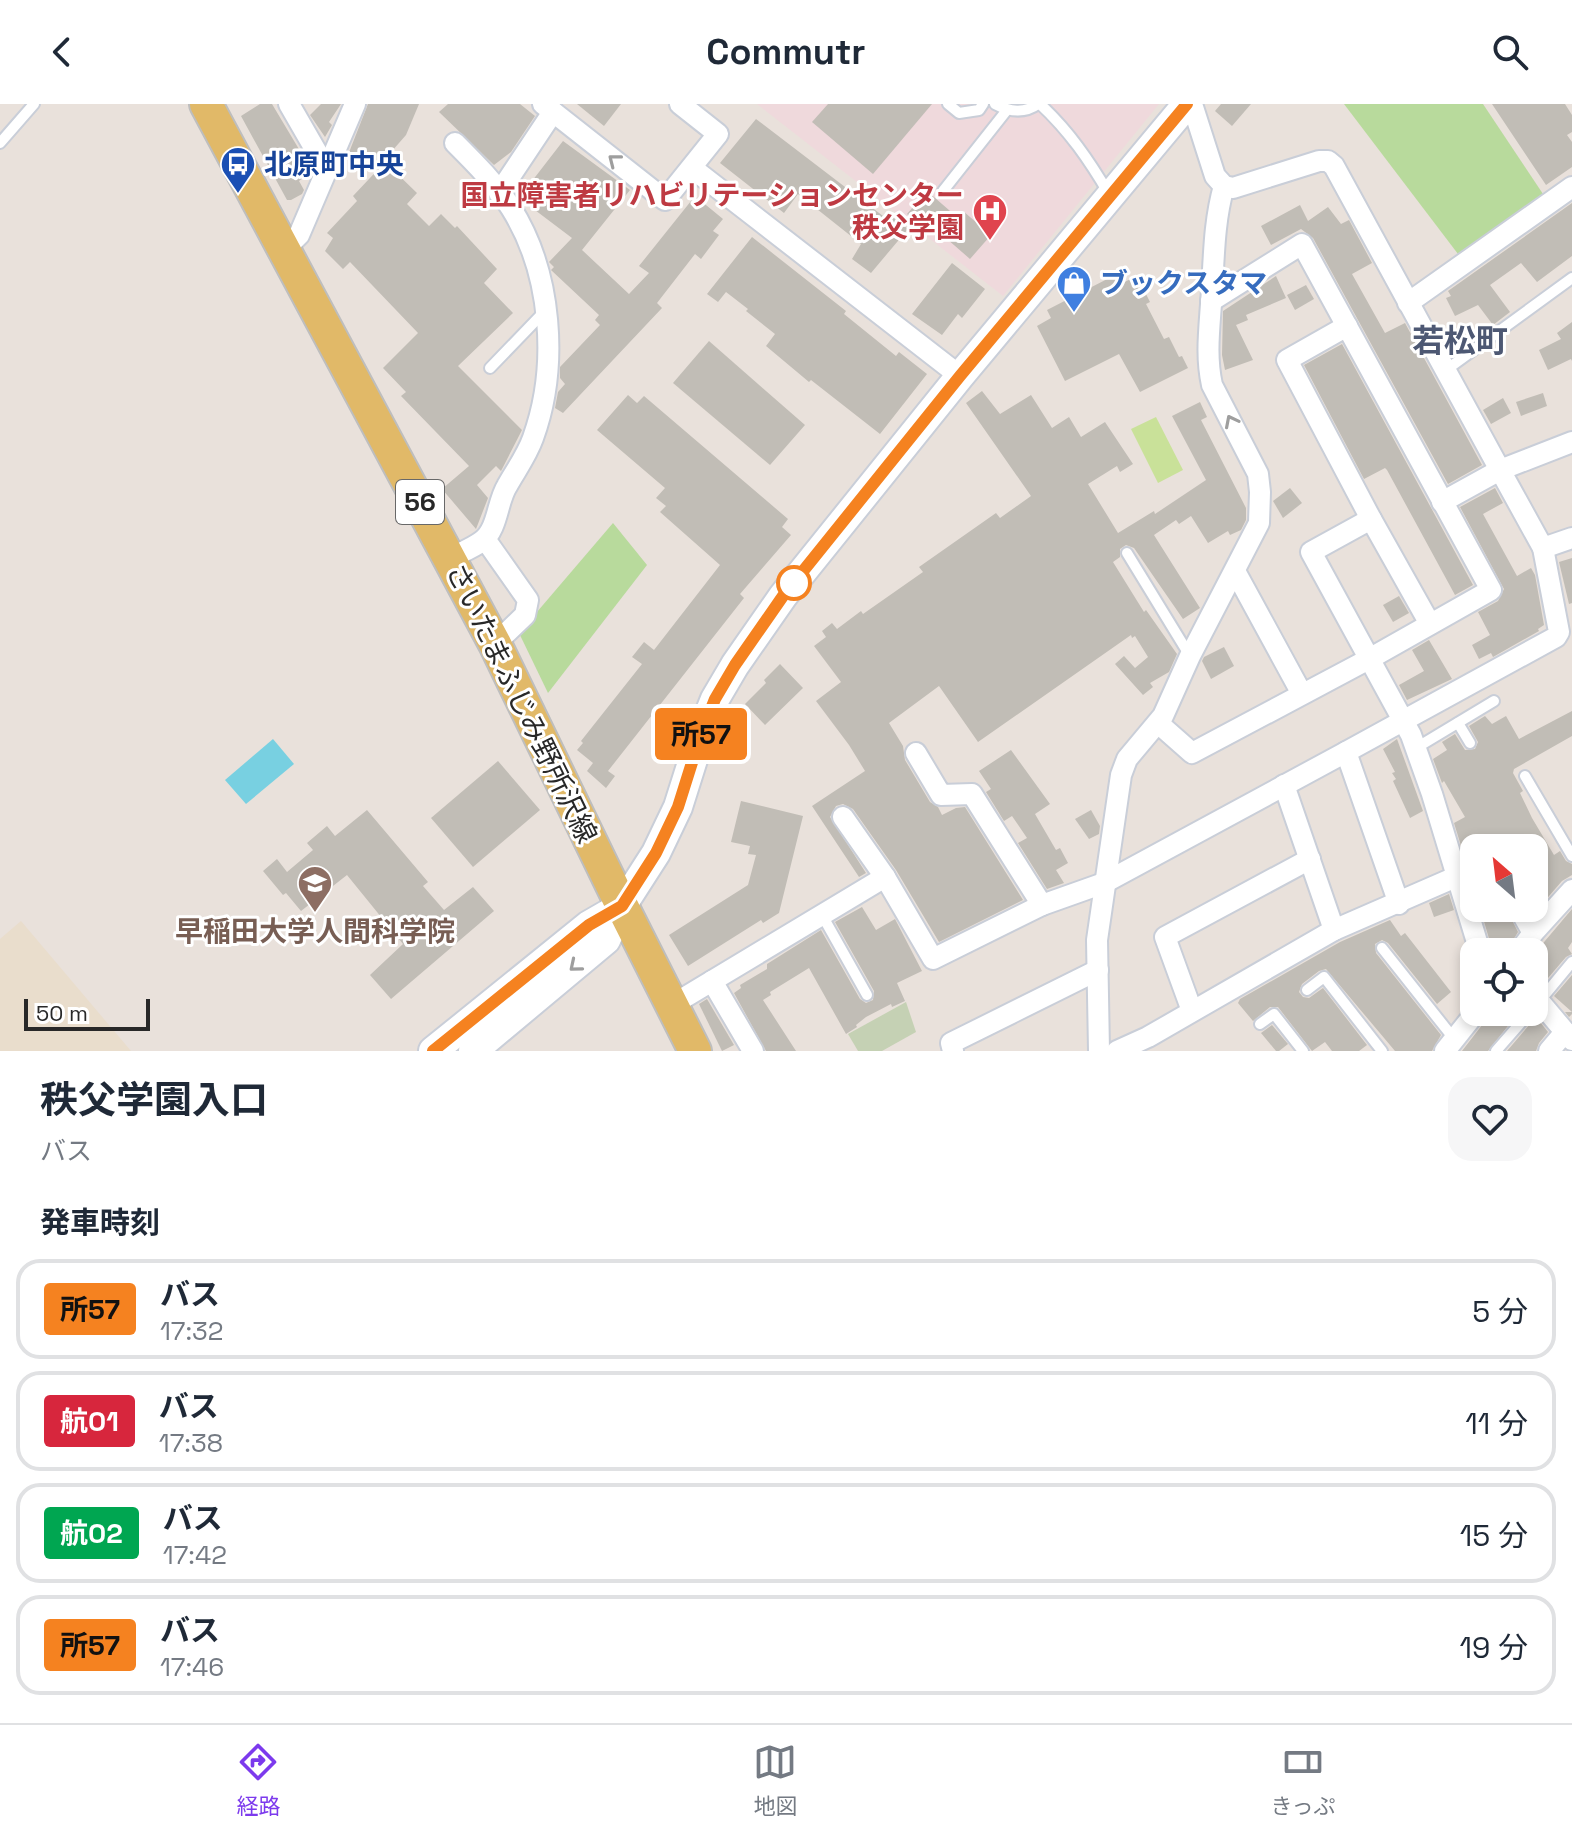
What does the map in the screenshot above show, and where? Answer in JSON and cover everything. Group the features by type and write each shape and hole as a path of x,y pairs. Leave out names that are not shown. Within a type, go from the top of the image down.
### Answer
{"main road":[{"name":"さいたまふじみ野所沢線","path":"206,104 495,644 695,1051"}],"street":[{"path":"289,104 327,170"},
{"path":"285,249 299,235 355,104"},
{"path":"499,193 548,108 665,200 718,134 680,104"},
{"path":"473,1051 606,940 622,906 656,853 678,807 715,699 783,596 960,376 1189,104 1215,176 1224,186 1233,188 1319,161 1328,161 1334,166 1543,548 1559,632 1556,637 1104,883 1042,905 933,959 885,877 843,817"},
{"path":"450,558 485,539 493,525 504,491 534,437 549,364 549,332 542,282 531,252 512,209 455,143"},
{"path":"692,168 960,376"},
{"path":"1099,1051 1097,940 1121,775 1127,759 1158,723 1259,523 1258,474 1212,385 1207,339 1212,259 1224,186"},
{"path":"1408,303 1572,187"},
{"path":"1158,723 1192,753 1491,590 1302,244 1211,301"},
{"path":"1347,326 1287,360 1430,624"},
{"path":"1442,502 1500,470 1572,442"},
{"path":"1371,519 1311,552 1416,748 1460,881"},
{"path":"1543,548 1572,538"},
{"path":"485,539 528,600 525,615 495,644"},
{"path":"1235,571 1302,694"},
{"path":"1346,752 1399,904"},
{"path":"916,753 941,795 972,794 1042,905"},
{"path":"1284,785 1334,930"},
{"path":"1192,1011 1165,937 1310,859"},
{"path":"1117,1051 1148,1037 1334,930 1458,876"},
{"path":"672,1005 885,877"},
{"path":"1529,938 1572,890"},
{"path":"433,1051 589,925 622,906"},
{"path":"1527,922 1533,933"},
{"path":"953,1051 951,1043 1098,970"},
{"path":"712,981 753,1051"},
{"path":"1548,1015 1568,1030 1549,1051"},
{"path":"1450,1045 1465,1026"}],"lane":[{"path":"0,143 34,104"},
{"path":"948,104 959,113 979,110 983,104"},
{"path":"995,104 1007,110 1029,111 1039,104 1064,126 1110,195"},
{"path":"943,191 1007,110"},
{"path":"1446,370 1572,278"},
{"path":"490,368 544,312"},
{"path":"1127,553 1190,656"},
{"path":"1416,748 1494,701"},
{"path":"1458,723 1470,743"},
{"path":"1525,776 1572,856"},
{"path":"822,915 867,995"},
{"path":"1382,948 1450,1045"},
{"path":"1548,989 1572,962"},
{"path":"1307,990 1324,977 1382,1051"},
{"path":"1260,1024 1274,1014 1303,1051"},
{"path":"1496,1051 1516,1026"}],"shaded area":[{"name":"国立障害者リハビリテーションセンター 秩父学園","path":"757,104 1159,104 1003,296"},
{"path":"21,921 131,1051 0,1051 0,939"}],"green space":[{"path":"1344,104 1483,104 1543,194 1458,254"},
{"path":"1156,417 1183,470 1158,483 1131,429"},
{"path":"613,523 647,565 548,693 519,633"},
{"path":"906,1002 916,1032 882,1051 858,1051 848,1034"}],"water":[{"path":"273,739 294,764 246,804 225,780"}],"building":[{"path":"260,104 272,104 312,171 299,181 304,190 302,194 291,200 287,200 241,116"},
{"path":"321,104 341,104 329,122 332,125 325,137 310,115"},
{"path":"368,104 419,104 406,135 378,167 348,155"},
{"path":"448,104 520,104 535,116 511,152 494,165 439,112"},
{"path":"577,104 621,104 604,126"},
{"path":"828,104 932,104 873,174 812,122"},
{"path":"1221,104 1251,104 1232,126 1215,111"},
{"path":"1492,104 1565,104 1572,115 1572,132 1567,135 1572,142 1572,167 1546,185"},
{"path":"756,119 883,216 886,212 908,229 871,273 852,259 861,244 798,194 784,213 720,163"},
{"path":"563,141 630,190 582,250 629,294 649,273 639,266 695,196 723,219 713,231 719,235 701,259 695,254 657,303 662,308 563,413 555,408 558,392 565,384 560,378 560,367 600,325 595,320 599,315 551,270 554,267 549,262 572,238 531,207 522,194"},
{"path":"385,162 417,193 407,204 429,226 441,214 455,228 457,226 497,269 484,283 513,313 458,366 522,430 501,471 496,466 477,485 488,498 476,529 442,489 469,466 401,396 406,392 383,368 418,333 350,262 343,269 325,251 333,238 327,233 357,201 353,196"},
{"path":"927,191 957,217 963,211 991,235 970,259 931,225 927,230 907,214"},
{"path":"1572,203 1572,256 1537,282 1521,263 1490,285 1510,312 1493,325 1478,305 1455,316 1446,298 1451,296 1448,291"},
{"path":"1300,205 1308,221 1328,207 1341,224 1349,220 1372,263 1352,274 1385,333 1405,323 1482,465 1448,484 1313,238 1301,229 1271,245 1261,226"},
{"path":"752,237 846,311 844,314 896,356 899,352 927,374 880,434 766,346 775,334 746,311 748,309 726,292 718,302 707,294"},
{"path":"952,263 985,289 962,318 958,314 942,335 912,314"},
{"path":"1115,275 1120,284 1133,278 1140,292 1144,290 1150,302 1146,304 1164,339 1169,337 1188,368 1140,392 1119,354 1065,381 1037,326 1051,318 1047,310"},
{"path":"1276,276 1286,298 1246,315 1248,320 1236,325 1253,360 1225,370 1222,355 1223,311"},
{"path":"1306,285 1314,299 1295,310 1287,295"},
{"path":"1572,322 1572,361 1548,370 1539,350 1561,339 1557,333"},
{"path":"709,341 805,425 770,465 673,383"},
{"path":"1342,344 1473,585 1455,595 1387,470 1385,468 1364,479 1304,365"},
{"path":"982,391 1000,414 1031,395 1052,428 1069,417 1081,437 1105,422 1133,464 1120,472 1117,466 1088,484 1118,533 1154,511 1155,514 1206,480 1172,416 1200,402 1207,417 1201,420 1246,508 1246,520 1241,530 1230,535 1228,531 1208,543 1191,516 1179,524 1176,520 1154,535 1200,608 1183,619 1134,548 1126,545 1120,549 1120,557 1113,562 1144,612 1146,610 1177,654 1169,672 1150,683 1153,687 1143,695 1115,664 1124,656 1135,668 1148,657 1135,636 1132,638 1131,635 978,742 939,686 889,723 903,746 905,760 930,802 938,807 942,815 965,807 1023,900 939,942 896,870 853,809 843,804 836,806 830,817 866,873 859,877 812,806 865,771 816,701 841,682 814,646 826,637 822,631 832,623 837,629 861,611 863,614 923,572 919,567 996,513 1000,518 1031,496 966,403"},
{"path":"1543,393 1547,406 1521,416 1516,402"},
{"path":"628,395 637,403 644,396 788,519 782,527 791,535 740,594 744,598 608,771 615,776 606,788 587,771 593,763 577,750 583,743 581,741 642,664 632,657 644,642 654,650 720,565 660,512 666,506 656,498 665,488 597,430"},
{"path":"1503,398 1511,413 1491,424 1483,410"},
{"path":"1290,488 1302,503 1283,518 1273,501"},
{"path":"1495,488 1503,503 1483,514 1517,576 1531,568 1535,575 1544,625 1539,631 1493,657 1491,653 1479,659 1472,645 1490,635 1478,612 1498,601 1504,589 1460,507"},
{"path":"1572,558 1572,603 1569,604 1559,562"},
{"path":"1399,596 1409,613 1393,622 1383,605"},
{"path":"1429,640 1452,679 1407,700 1399,685 1424,671 1412,650"},
{"path":"1224,647 1234,666 1211,679 1202,661"},
{"path":"780,664 803,688 765,725 745,704"},
{"path":"1572,711 1572,736 1514,769 1513,773 1542,834 1460,834 1460,842 1454,823 1465,817 1444,781 1442,783 1433,759 1447,750 1442,742 1455,734 1465,750 1475,749 1478,742 1469,726 1485,716 1492,724 1506,716 1519,739"},
{"path":"1397,739 1423,811 1410,818 1393,781 1396,779 1392,773 1395,772 1383,749"},
{"path":"1011,750 1050,804 1035,814 1056,850 1060,848 1068,863 1056,870 1064,883 1047,889 1018,843 1027,838 1012,816 1004,821 986,792 991,789 979,771"},
{"path":"498,761 540,810 473,867 431,818"},
{"path":"741,801 803,816 779,913 763,923 761,920 688,966 669,935 748,885 756,855 748,854 750,846 731,842"},
{"path":"367,810 428,882 423,886 444,910 473,887 494,911 391,999 370,975 403,944 347,875 301,911 263,871 277,859 287,872 313,850 307,843 327,826 335,836"},
{"path":"1091,810 1100,826 1099,834 1089,839 1075,819"},
{"path":"1548,845 1554,855 1560,851 1572,864 1572,875 1548,897"},
{"path":"1449,894 1454,910 1434,917 1429,903"},
{"path":"862,907 876,930 895,919 922,971 897,983 905,1001 892,1007 891,1004 866,1017 846,1034 809,968 770,992 771,995 763,1000 796,1051 766,1051 734,993 741,988 740,985 767,969 767,964 821,930 860,999 866,1003 873,1000 874,991 835,922"},
{"path":"1572,909 1572,942 1568,948 1572,954 1548,978 1548,938"},
{"path":"1390,920 1401,936 1405,933 1451,992 1437,1004 1388,943 1382,940 1375,944 1376,953 1441,1035 1432,1051 1395,1051 1326,969 1302,984 1299,992 1309,998 1323,988 1367,1045 1359,1051 1332,1051 1325,1042 1312,1051 1278,1007 1270,1007 1253,1021 1238,1003 1240,999 1340,942"},
{"path":"1484,922 1513,922 1518,932 1514,938 1489,938"},
{"path":"1572,975 1572,1012 1554,996"},
{"path":"707,999 734,1045 722,1051 699,1004"},
{"path":"1272,1025 1288,1044 1279,1051 1261,1033"},
{"path":"1481,1026 1508,1026 1488,1051 1462,1051"},
{"path":"1528,1026 1543,1026 1548,1032 1536,1051 1507,1051"}],"bus line":[{"name":"所57","path":"433,1051 589,925 622,906 656,853 678,807 715,699 783,596 960,376 1187,104"}],"place":[{"name":"北原町中央","path":"238,195"},
{"name":"国立障害者リハビリテーションセンター 秩父学園","path":"990,242"},
{"name":"ブックスタマ","path":"1074,314"},
{"name":"早稲田大学人間科学院","path":"315,914"}],"district":[{"name":"若松町","path":"1460,341"}]}
